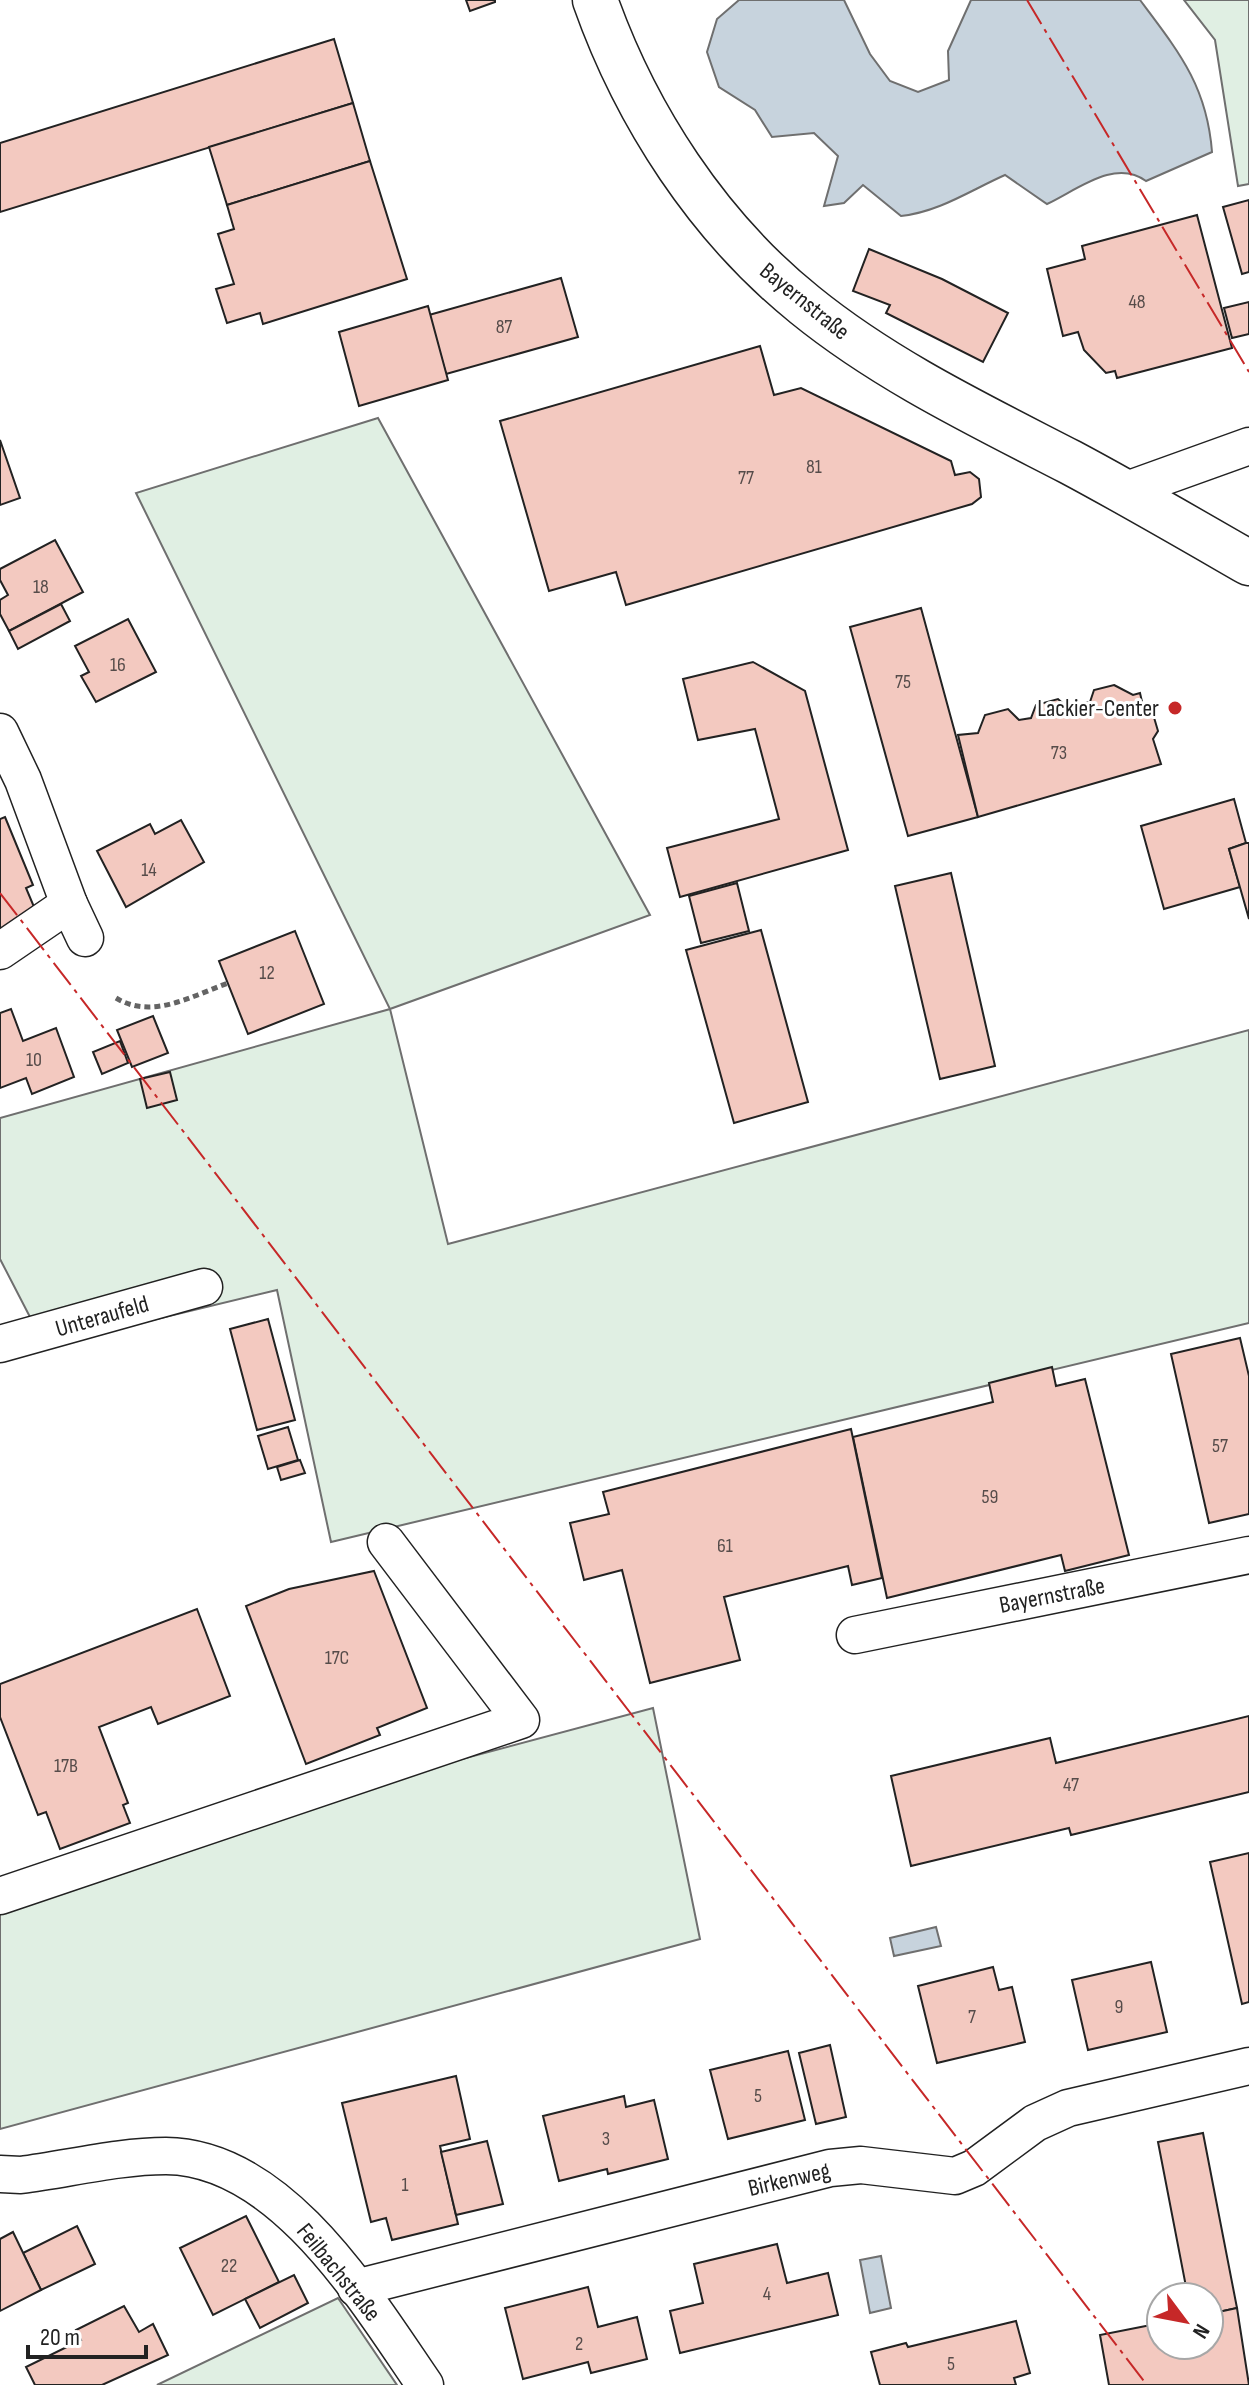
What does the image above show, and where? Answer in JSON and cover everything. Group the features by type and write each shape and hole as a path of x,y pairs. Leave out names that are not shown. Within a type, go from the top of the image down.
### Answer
{"street":[{"name":"Bayernstraße","path":"595,0 616,61 656,132 711,208 754,259 804,305 874,355 950,400 1124,491 1249,563"},
{"path":"1124,491 1249,446"},
{"path":"0,732 23,780 69,904 85,938"},
{"path":"0,951 69,904"},
{"name":"Unteraufeld","path":"0,1344 204,1287"},
{"path":"0,1896 521,1720 386,1542"},
{"name":"Bayernstraße","path":"855,1635 1249,1555"},
{"name":"Birkenweg","path":"356,2288 830,2168 861,2165 955,2176 974,2168 1035,2123 1068,2108 1249,2066"},
{"name":"Feilbachstraße","path":"0,2174 21,2175 166,2156 202,2162 236,2175 268,2194 311,2232 356,2288 425,2385"}],"path":[{"path":"116,998 137,1009 152,1009 228,983"}],"green space":[{"path":"1184,0 1249,0 1249,184 1238,186 1215,40"},
{"path":"378,418 650,915 390,1009 136,493"},
{"path":"390,1009 448,1244 1249,1030 1249,1323 331,1542 277,1290 45,1346 0,1259 0,1118"},
{"path":"653,1708 700,1939 0,2129 0,1913 297,1803"},
{"path":"338,2298 397,2385 157,2385"}],"shaded area":[{"path":"739,0 844,0 870,54 890,81 918,92 949,80 948,51 971,0 1140,0 1189,71 1204,108 1212,152 1146,181 1134,175 1109,174 1047,204 1005,175 942,205 915,214 901,216 863,185 844,203 824,206 838,156 814,133 772,137 755,110 719,87 707,52 717,19"},
{"path":"936,1927 941,1946 894,1956 890,1938"},
{"path":"881,2256 891,2308 870,2313 860,2260"}],"building":[{"path":"466,0 495,0 495,2 470,11"},
{"path":"334,39 353,103 0,212 0,143"},
{"path":"353,103 370,161 227,205 209,147"},
{"path":"370,161 407,279 263,324 260,313 227,323 216,289 234,284 218,234 234,229 227,205"},
{"path":"1249,200 1249,272 1242,274 1223,207"},
{"path":"1197,215 1232,348 1117,378 1115,371 1106,373 1084,350 1078,332 1063,336 1047,269 1085,259 1082,246"},
{"path":"869,249 942,279 1008,313 983,362 886,313 890,305 853,291"},
{"path":"561,278 578,337 446,374 429,315"},
{"path":"1249,302 1249,334 1232,338 1224,308"},
{"path":"428,306 448,380 359,406 339,332"},
{"path":"760,346 774,395 801,388 951,461 955,475 970,472 979,479 981,497 972,504 626,605 616,572 549,591 500,421"},
{"path":"0,440 20,498 0,505"},
{"path":"55,540 83,592 9,631 0,614 0,600 8,595 0,580 0,569"},
{"path":"61,604 70,621 18,649 9,631"},
{"path":"921,608 978,817 908,836 850,627"},
{"path":"128,619 156,672 96,702 81,676 89,672 75,646"},
{"path":"753,662 805,691 848,850 680,897 667,848 779,819 755,729 698,740 683,679"},
{"path":"1114,685 1133,695 1140,693 1143,706 1153,714 1158,731 1153,739 1161,764 978,817 958,735 978,733 985,715 1008,709 1019,720 1031,718 1036,705 1058,699 1067,707 1090,702 1094,690"},
{"path":"1234,799 1246,843 1229,849 1240,887 1164,909 1141,826"},
{"path":"5,817 33,885 26,888 37,914 0,929 0,819"},
{"path":"181,820 204,862 126,907 97,851 150,824 155,834"},
{"path":"1249,843 1249,919 1229,849"},
{"path":"951,873 995,1066 940,1079 895,886"},
{"path":"737,883 749,931 701,943 689,896"},
{"path":"761,930 808,1102 734,1123 686,950"},
{"path":"295,931 324,1004 248,1034 219,961"},
{"path":"11,1009 23,1041 56,1028 74,1077 32,1094 26,1078 0,1088 0,1013"},
{"path":"153,1016 168,1053 132,1067 117,1030"},
{"path":"120,1041 128,1063 102,1074 93,1052"},
{"path":"170,1072 177,1100 147,1108 140,1079"},
{"path":"268,1319 295,1420 257,1430 230,1329"},
{"path":"1240,1338 1249,1376 1249,1514 1209,1523 1171,1354"},
{"path":"1052,1367 1056,1386 1085,1379 1129,1555 1065,1571 1061,1555 887,1598 853,1437 993,1402 989,1383"},
{"path":"288,1427 298,1460 268,1469 258,1436"},
{"path":"851,1429 882,1578 852,1585 848,1566 724,1597 740,1660 650,1683 622,1570 584,1580 570,1523 609,1514 603,1492"},
{"path":"300,1460 305,1473 281,1480 277,1467"},
{"path":"374,1571 427,1708 377,1728 380,1735 306,1764 246,1606 289,1589"},
{"path":"197,1609 230,1696 158,1724 151,1707 99,1727 128,1803 123,1805 130,1823 60,1849 46,1812 38,1815 0,1717 0,1684"},
{"path":"1249,1716 1249,1792 1071,1835 1069,1828 911,1866 891,1776 1050,1738 1056,1763"},
{"path":"1249,1853 1249,2002 1242,2004 1210,1862"},
{"path":"1151,1962 1167,2032 1088,2050 1072,1980"},
{"path":"993,1967 999,1990 1012,1987 1025,2042 937,2063 918,1986"},
{"path":"830,2045 846,2117 816,2124 799,2053"},
{"path":"788,2051 805,2120 728,2139 710,2070"},
{"path":"456,2076 470,2139 440,2146 458,2224 392,2240 386,2218 371,2222 342,2103"},
{"path":"624,2096 626,2107 654,2100 668,2159 608,2174 607,2169 559,2181 543,2116"},
{"path":"1203,2133 1237,2308 1225,2311 1225,2281 1185,2281 1158,2142"},
{"path":"487,2141 503,2204 456,2215 441,2152"},
{"path":"246,2216 279,2282 213,2315 180,2248"},
{"path":"77,2226 95,2264 41,2290 23,2253"},
{"path":"13,2232 41,2290 0,2311 0,2239"},
{"path":"777,2244 787,2283 828,2273 838,2315 680,2353 670,2311 703,2303 694,2264"},
{"path":"294,2275 308,2303 260,2328 245,2299"},
{"path":"588,2287 598,2327 637,2317 647,2359 591,2373 588,2362 523,2379 505,2308"},
{"path":"124,2306 139,2332 153,2324 168,2355 102,2385 35,2385 26,2367 81,2340 76,2330"},
{"path":"1237,2308 1249,2385 1109,2385 1100,2335 1145,2326 1145,2361 1225,2361 1225,2311"},
{"path":"1016,2321 1030,2373 1014,2378 1016,2385 880,2385 871,2352 906,2343 908,2347"}],"power":[{"path":"1027,0 1249,372"},
{"path":"0,893 1147,2385"}],"place":[{"name":"Lackier-Center","path":"1175,708"}]}
